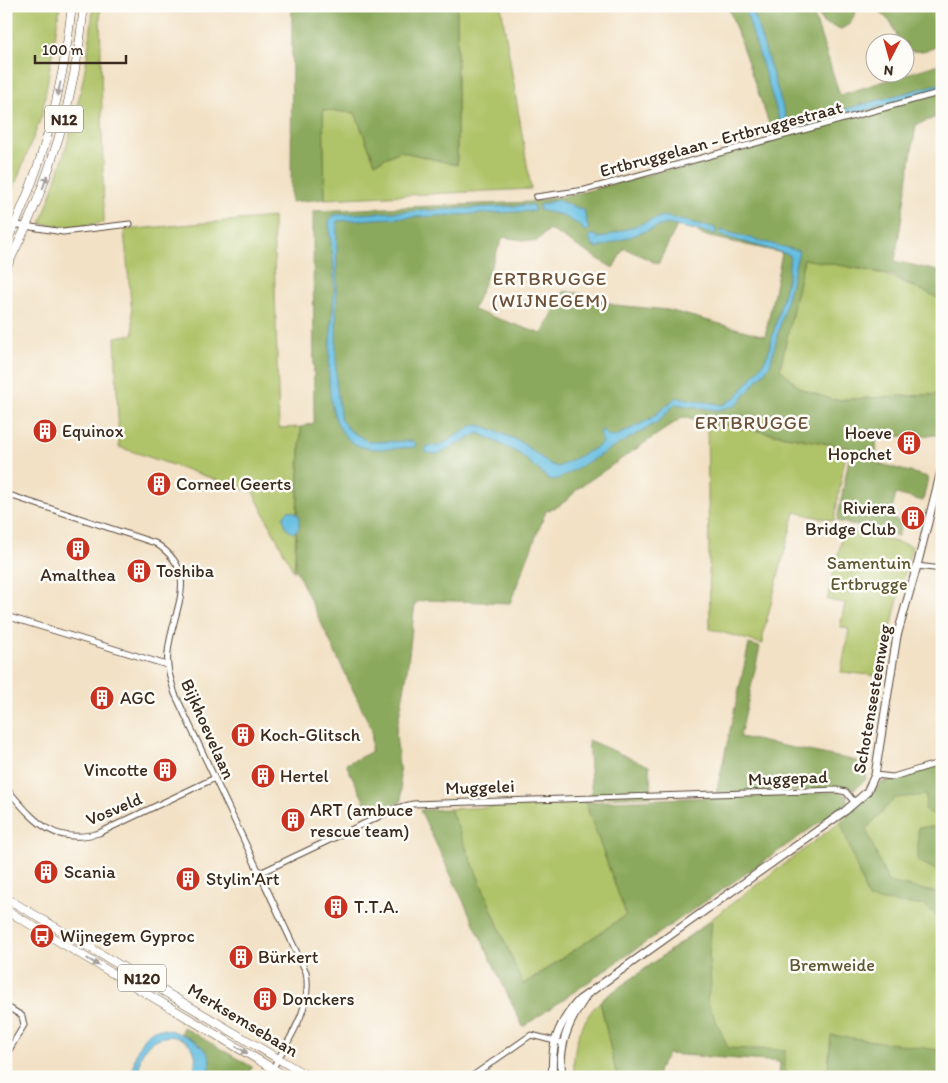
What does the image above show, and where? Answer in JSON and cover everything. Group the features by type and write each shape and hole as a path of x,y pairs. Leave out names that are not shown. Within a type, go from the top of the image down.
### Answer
{"main road":[{"name":"N12","path":"6,244 37,168 51,126 65,59 72,6"},
{"name":"N12","path":"6,268 26,228 48,173 62,127 77,61 84,6"},
{"name":"Merksemsebaan","path":"10,900 309,1077"},
{"name":"Merksemsebaan","path":"7,912 287,1077"}],"street":[{"name":"Ertbruggelaan - Ertbruggestraat","path":"536,197 585,190 912,102 942,92"},
{"path":"6,223 26,228 70,232 130,224"},
{"name":"Schotensesteenweg","path":"589,993 855,803 867,792 875,775 896,636 940,487 942,467"},
{"name":"Bijkhoevelaan","path":"6,494 138,536 165,549 175,560 182,575 183,590 170,642 167,665 175,694 306,972 309,985 304,1009 272,1068"},
{"path":"917,566 942,569"},
{"path":"6,616 167,665"},
{"path":"875,775 893,777 942,762"},
{"name":"Vosveld","path":"6,788 35,821 50,831 70,837 86,836 99,832 215,778"},
{"name":"Muggepad","path":"716,794 837,790 846,792 855,803"},
{"name":"Muggelei","path":"260,873 409,804 716,794"},
{"path":"7,912 10,900"},
{"path":"553,1077 552,1056 554,1041 569,1011 589,993"},
{"path":"562,1077 560,1056 563,1043 571,1020 589,993"},
{"path":"6,1006 22,1016 24,1025 6,1055"},
{"path":"471,1077 531,1035 563,1043"}],"green space":[{"path":"6,6 60,6 42,115 6,208"},
{"path":"93,6 100,6 104,223 66,227 44,224 41,223 59,170 81,89"},
{"path":"292,6 457,6 457,165 400,151 375,163 355,113 323,110 325,199 291,202"},
{"path":"457,6 501,6 531,189 325,199 323,110 355,113 375,163 400,151 457,165"},
{"path":"728,6 811,6 840,95 881,82 916,82 916,71 942,63 942,115 916,125 895,261 942,272 942,300 889,274 804,259 780,369 801,389 833,400 942,394 940,435 876,437 877,463 928,477 923,501 896,494 890,518 902,522 898,536 837,521 851,448 683,417 577,489 563,503 546,511 510,603 425,600 415,603 406,680 396,733 402,801 371,815 346,764 371,752 372,730 295,568 301,427 314,423 313,211 529,202 572,195 775,141","holes":["681,218 702,235 782,253 765,336 668,310 614,305 588,295 564,291 542,334 473,310 503,237 536,242 549,229 613,268 624,248 658,264"]},
{"path":"815,6 874,6 857,9 850,24 841,29 823,23"},
{"path":"874,6 936,6 942,27 942,43 934,48 916,51 916,32 895,32 892,24"},
{"path":"273,217 279,428 301,427 294,572 253,492 119,447 115,337 134,334 124,230"},
{"path":"804,258 884,274 942,299 942,394 833,400 801,389 780,369"},
{"path":"707,422 847,447 834,521 795,512 763,634 763,644 710,629"},
{"name":"Samentuin Ertbrugge","path":"844,529 912,546 881,676 841,672 849,629 840,627 845,603 827,600"},
{"path":"749,644 760,647 740,737 867,763 866,779 855,789 716,794"},
{"path":"588,740 649,766 652,796 592,798"},
{"name":"Bremweide","path":"942,763 942,1068 934,1077 780,1077 781,1061 671,1053 612,994 836,825 882,782"},
{"path":"942,765 942,873 918,861 918,827 935,827 941,819 925,810 926,795 895,798 866,829 888,882 942,894 942,921 926,906 868,899 841,823 883,783"},
{"path":"838,792 847,796 848,801 845,805 523,1027 420,810 450,809 523,985 626,915 585,802"},
{"path":"585,802 627,915 522,985 450,809"},
{"path":"712,921 709,958 711,985 707,1000 728,1048 785,1050 785,1077 779,1077 780,1062 668,1054 659,1069 657,1077 617,1077 600,1001"},
{"path":"600,1001 617,1077 574,1077 574,1056 578,1036 587,1018"},
{"path":"942,1018 942,1077 827,1077 831,1035 938,1050"},
{"path":"183,1027 252,1067 247,1077 206,1077 210,1068 194,1042 181,1033"}],"water":[{"path":"744,6 754,6 752,8 787,120 790,124 942,83 942,90 794,130 783,131"},
{"path":"557,200 584,210 589,230 584,231 581,226 561,215 539,210 539,205"},
{"path":"533,205 535,211 337,221 336,382 341,420 349,430 369,442 414,441 416,445 415,447 371,449 349,440 338,425 332,406 329,384 334,267 329,221 334,215"},
{"path":"663,216 716,228 715,234 666,224 598,248 593,246 588,237 594,234 598,238 604,237"},
{"path":"720,230 799,251 770,365 736,406 717,410 675,404 658,422 558,479 550,480 520,454 479,433 438,454 425,451 427,446 439,446 474,425 484,426 519,441 550,464 558,467 599,446 602,442 600,431 602,430 608,436 614,437 650,419 677,397 723,405 736,397 762,365 768,354 788,276 790,255 719,235"},
{"path":"288,511 293,511 299,516 299,528 294,533 285,525 283,517"},
{"path":"164,1029 188,1037 202,1047 210,1058 210,1068 206,1077 191,1077 196,1061 192,1048 183,1040 172,1036 159,1038 148,1045 141,1058 140,1077 132,1077 134,1063 141,1043 150,1032"}],"place":[{"name":"Equinox","path":"45,431"},
{"name":"Hoeve Hopchet","path":"909,443"},
{"name":"Corneel Geerts","path":"159,484"},
{"name":"Riviera Bridge Club","path":"913,518"},
{"name":"Amalthea","path":"78,549"},
{"name":"Toshiba","path":"139,571"},
{"name":"AGC","path":"102,698"},
{"name":"Koch-Glitsch","path":"243,735"},
{"name":"Vincotte","path":"165,770"},
{"name":"Hertel","path":"263,776"},
{"name":"ART (ambuce rescue team)","path":"293,820"},
{"name":"Scania","path":"46,872"},
{"name":"Stylin'Art","path":"188,879"},
{"name":"T.T.A.","path":"336,907"},
{"name":"Wijnegem Gyproc","path":"42,936"},
{"name":"Bürkert","path":"241,957"},
{"name":"Donckers","path":"265,999"}],"district":[{"name":"ERTBRUGGE (WIJNEGEM)","path":"550,289"},
{"name":"ERTBRUGGE","path":"752,422"}]}
